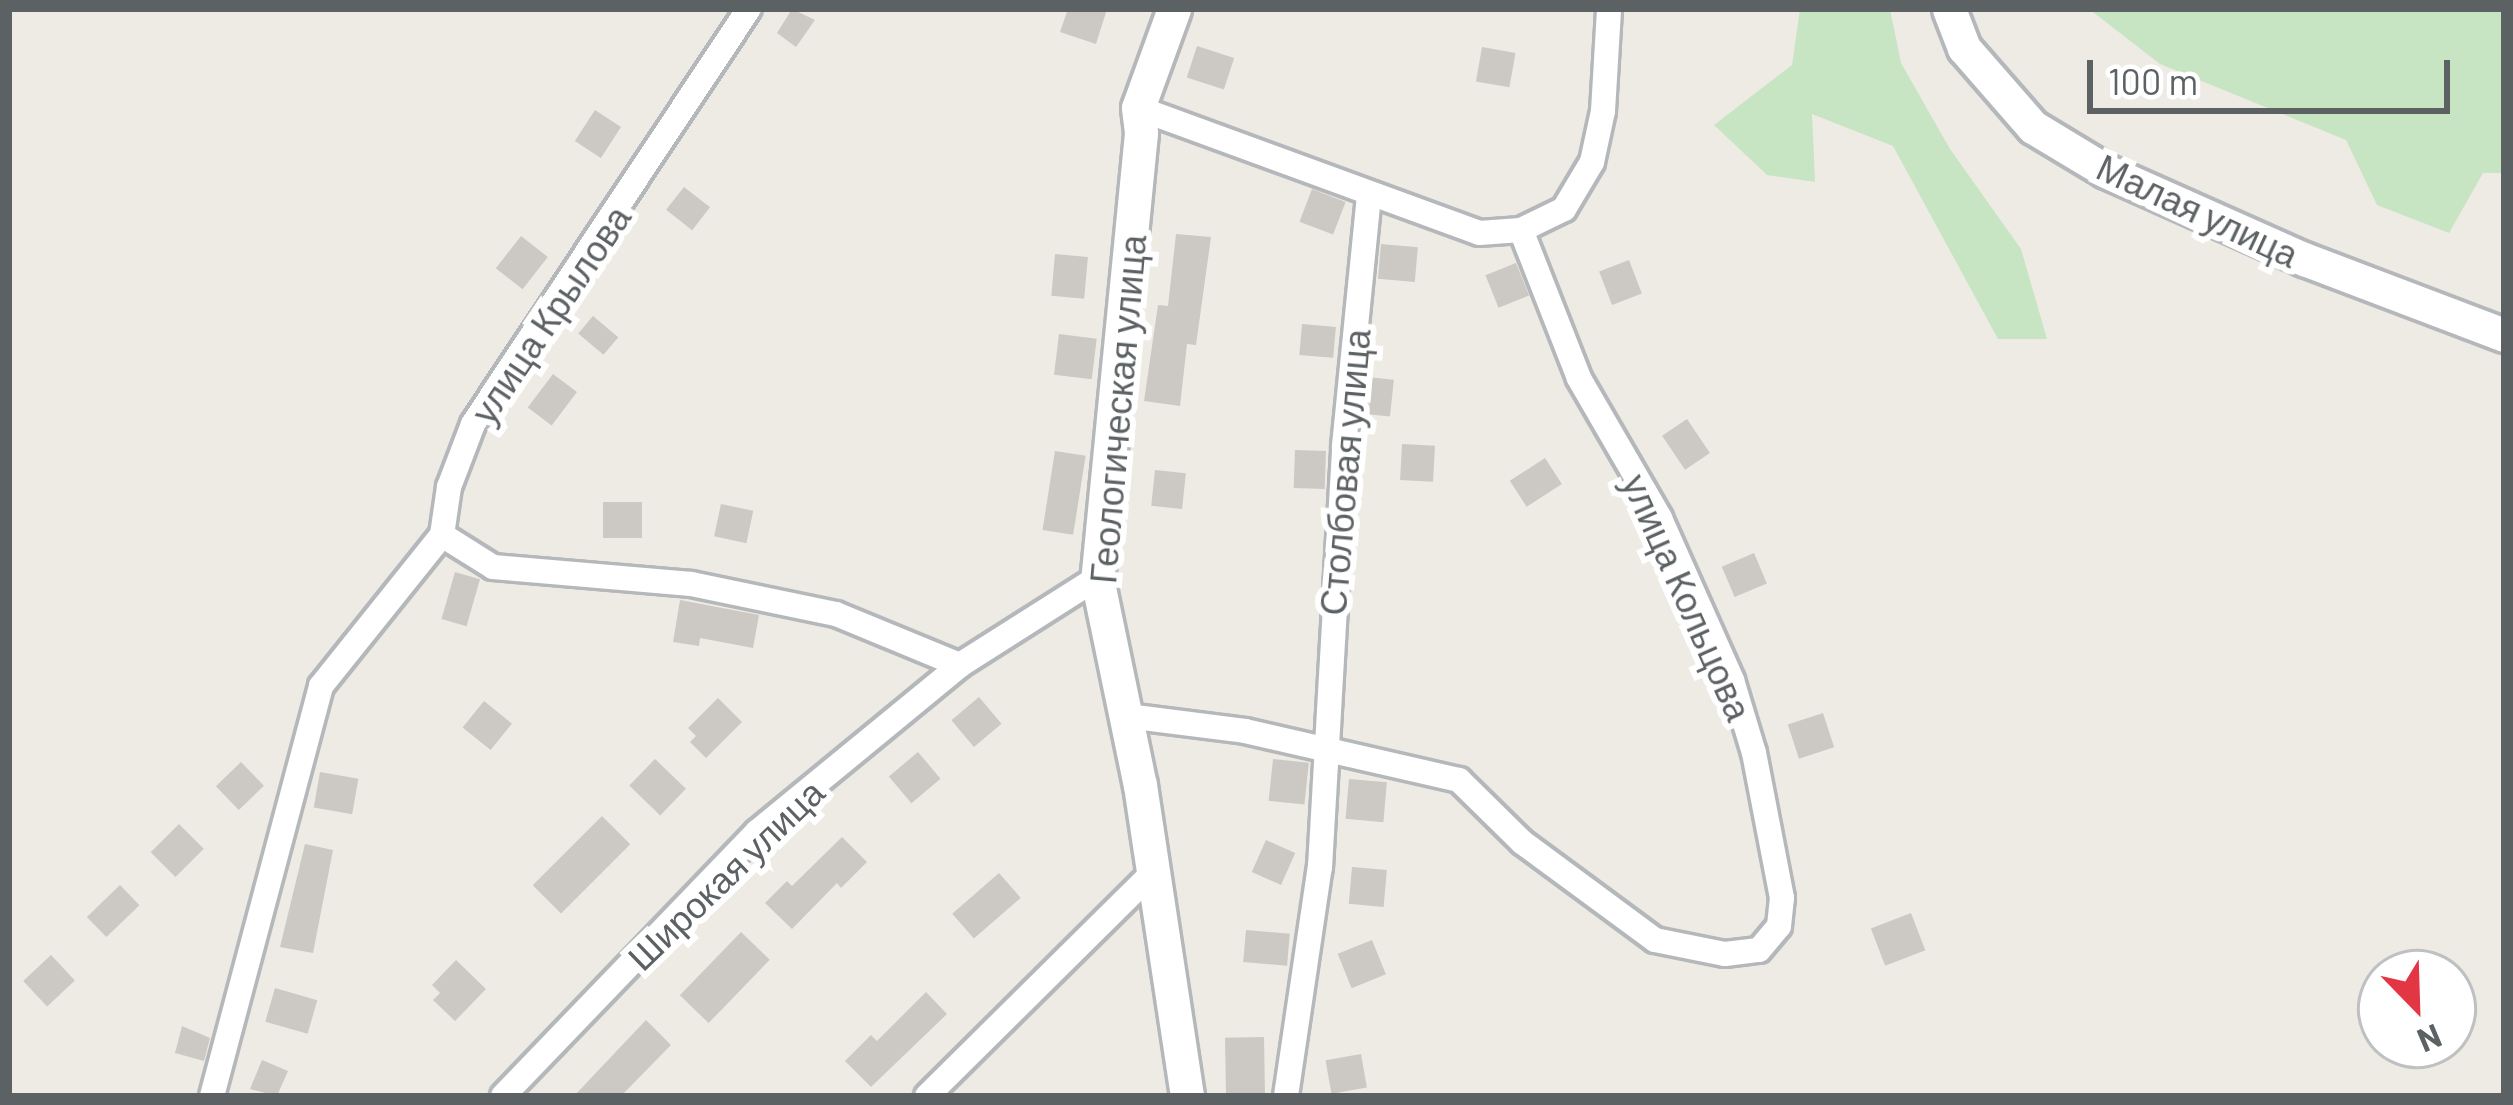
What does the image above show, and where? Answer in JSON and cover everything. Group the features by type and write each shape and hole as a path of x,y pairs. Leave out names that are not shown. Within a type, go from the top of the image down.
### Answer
{"street":[{"name":"улица Крылова","path":"212,1096 321,686 442,535 449,487 473,424 749,9"},
{"name":"Геологическая улица","path":"1174,9 1138,108 1141,134 1096,578 1127,716 1187,1096"},
{"path":"1138,108 1479,233 1521,230 1564,209 1592,162 1603,112 1609,9"},
{"name":"Малая улица","path":"1949,9 1964,48 2033,127 2106,171 2304,259 2504,335"},
{"name":"Столбовая улица","path":"1286,1096 1320,867 1323,750 1369,194"},
{"name":"улица Кольцова","path":"1323,750 1459,780 1522,842 1655,940 1725,954 1760,950 1779,926 1782,898 1762,794 1732,680 1660,518 1579,377 1521,230"},
{"path":"442,535 494,567 692,584 836,614 960,665"},
{"name":"Широкая улица","path":"503,1096 758,832 960,665 1096,578"},
{"path":"1127,716 1245,731 1323,750"},
{"path":"927,1096 1154,871"}],"green space":[{"path":"1800,9 1890,9 1901,63 1950,149 2021,249 2047,339 1998,339 1893,146 1812,114 1815,182 1767,175 1714,125 1792,65"},
{"path":"2089,9 2504,9 2504,173 2483,173 2449,233 2377,205 2346,140 2160,64"}],"building":[{"path":"792,9 815,20 796,47 777,33"},
{"path":"1068,9 1107,9 1096,44 1060,32"},
{"path":"1197,46 1234,58 1224,89 1187,77"},
{"path":"1482,47 1515,53 1509,87 1476,81"},
{"path":"595,110 621,127 601,158 575,141"},
{"path":"684,187 710,207 692,230 666,210"},
{"path":"1312,189 1346,202 1333,235 1299,222"},
{"path":"1176,234 1211,237 1196,345 1187,344 1180,406 1144,401 1158,305 1168,306"},
{"path":"521,236 548,257 523,289 496,268"},
{"path":"1381,244 1418,247 1415,282 1378,279"},
{"path":"1055,254 1088,257 1084,299 1051,296"},
{"path":"1629,260 1642,294 1612,305 1599,271"},
{"path":"1516,263 1529,295 1499,308 1485,275"},
{"path":"593,316 618,337 603,355 578,334"},
{"path":"1302,324 1336,327 1333,358 1299,355"},
{"path":"1059,334 1097,339 1092,379 1054,375"},
{"path":"553,374 577,392 552,426 528,408"},
{"path":"1367,377 1394,380 1390,417 1363,414"},
{"path":"1687,419 1710,453 1685,470 1662,436"},
{"path":"1402,444 1435,446 1433,482 1400,480"},
{"path":"1295,450 1326,451 1325,489 1294,488"},
{"path":"1055,451 1086,456 1073,535 1042,530"},
{"path":"1545,458 1562,484 1527,507 1510,481"},
{"path":"1155,470 1186,473 1182,509 1151,506"},
{"path":"603,502 642,502 642,538 603,538"},
{"path":"721,504 753,511 746,543 714,536"},
{"path":"1754,553 1767,583 1735,597 1722,567"},
{"path":"455,572 480,579 466,626 441,619"},
{"path":"680,600 759,615 753,648 700,638 699,646 673,642"},
{"path":"979,697 1001,724 974,747 951,720"},
{"path":"718,698 742,722 706,758 690,742 696,736 688,728"},
{"path":"484,701 512,724 491,750 463,727"},
{"path":"1823,713 1834,747 1799,759 1788,724"},
{"path":"918,752 940,779 911,803 889,776"},
{"path":"655,759 686,789 660,815 629,786"},
{"path":"1273,759 1309,763 1304,805 1269,801"},
{"path":"241,762 264,786 239,810 216,786"},
{"path":"320,772 358,779 352,814 314,807"},
{"path":"1349,779 1387,782 1383,822 1346,819"},
{"path":"602,816 630,844 561,914 533,885"},
{"path":"179,824 204,849 175,877 151,852"},
{"path":"842,837 867,862 841,888 837,883 792,929 765,903 787,881 792,886"},
{"path":"1266,840 1295,853 1281,885 1252,872"},
{"path":"305,844 333,850 313,953 280,947"},
{"path":"1352,867 1387,870 1384,907 1349,904"},
{"path":"999,873 1021,898 974,939 952,914"},
{"path":"120,885 139,905 106,937 87,917"},
{"path":"1911,913 1925,950 1885,966 1871,928"},
{"path":"1246,930 1290,934 1287,966 1243,962"},
{"path":"741,932 770,960 709,1023 680,995"},
{"path":"1372,940 1386,974 1352,988 1338,954"},
{"path":"51,955 75,981 47,1007 23,981"},
{"path":"456,960 486,989 455,1021 433,1000 440,993 432,985"},
{"path":"275,988 317,1000 308,1034 265,1022"},
{"path":"926,992 947,1014 871,1087 845,1061 871,1035 877,1041"},
{"path":"646,1020 671,1045 621,1096 574,1096"},
{"path":"182,1026 210,1038 204,1061 175,1053"},
{"path":"1264,1037 1265,1096 1226,1096 1225,1038"},
{"path":"1361,1054 1367,1087 1331,1094 1326,1060"},
{"path":"262,1060 288,1071 277,1096 250,1089"}]}
